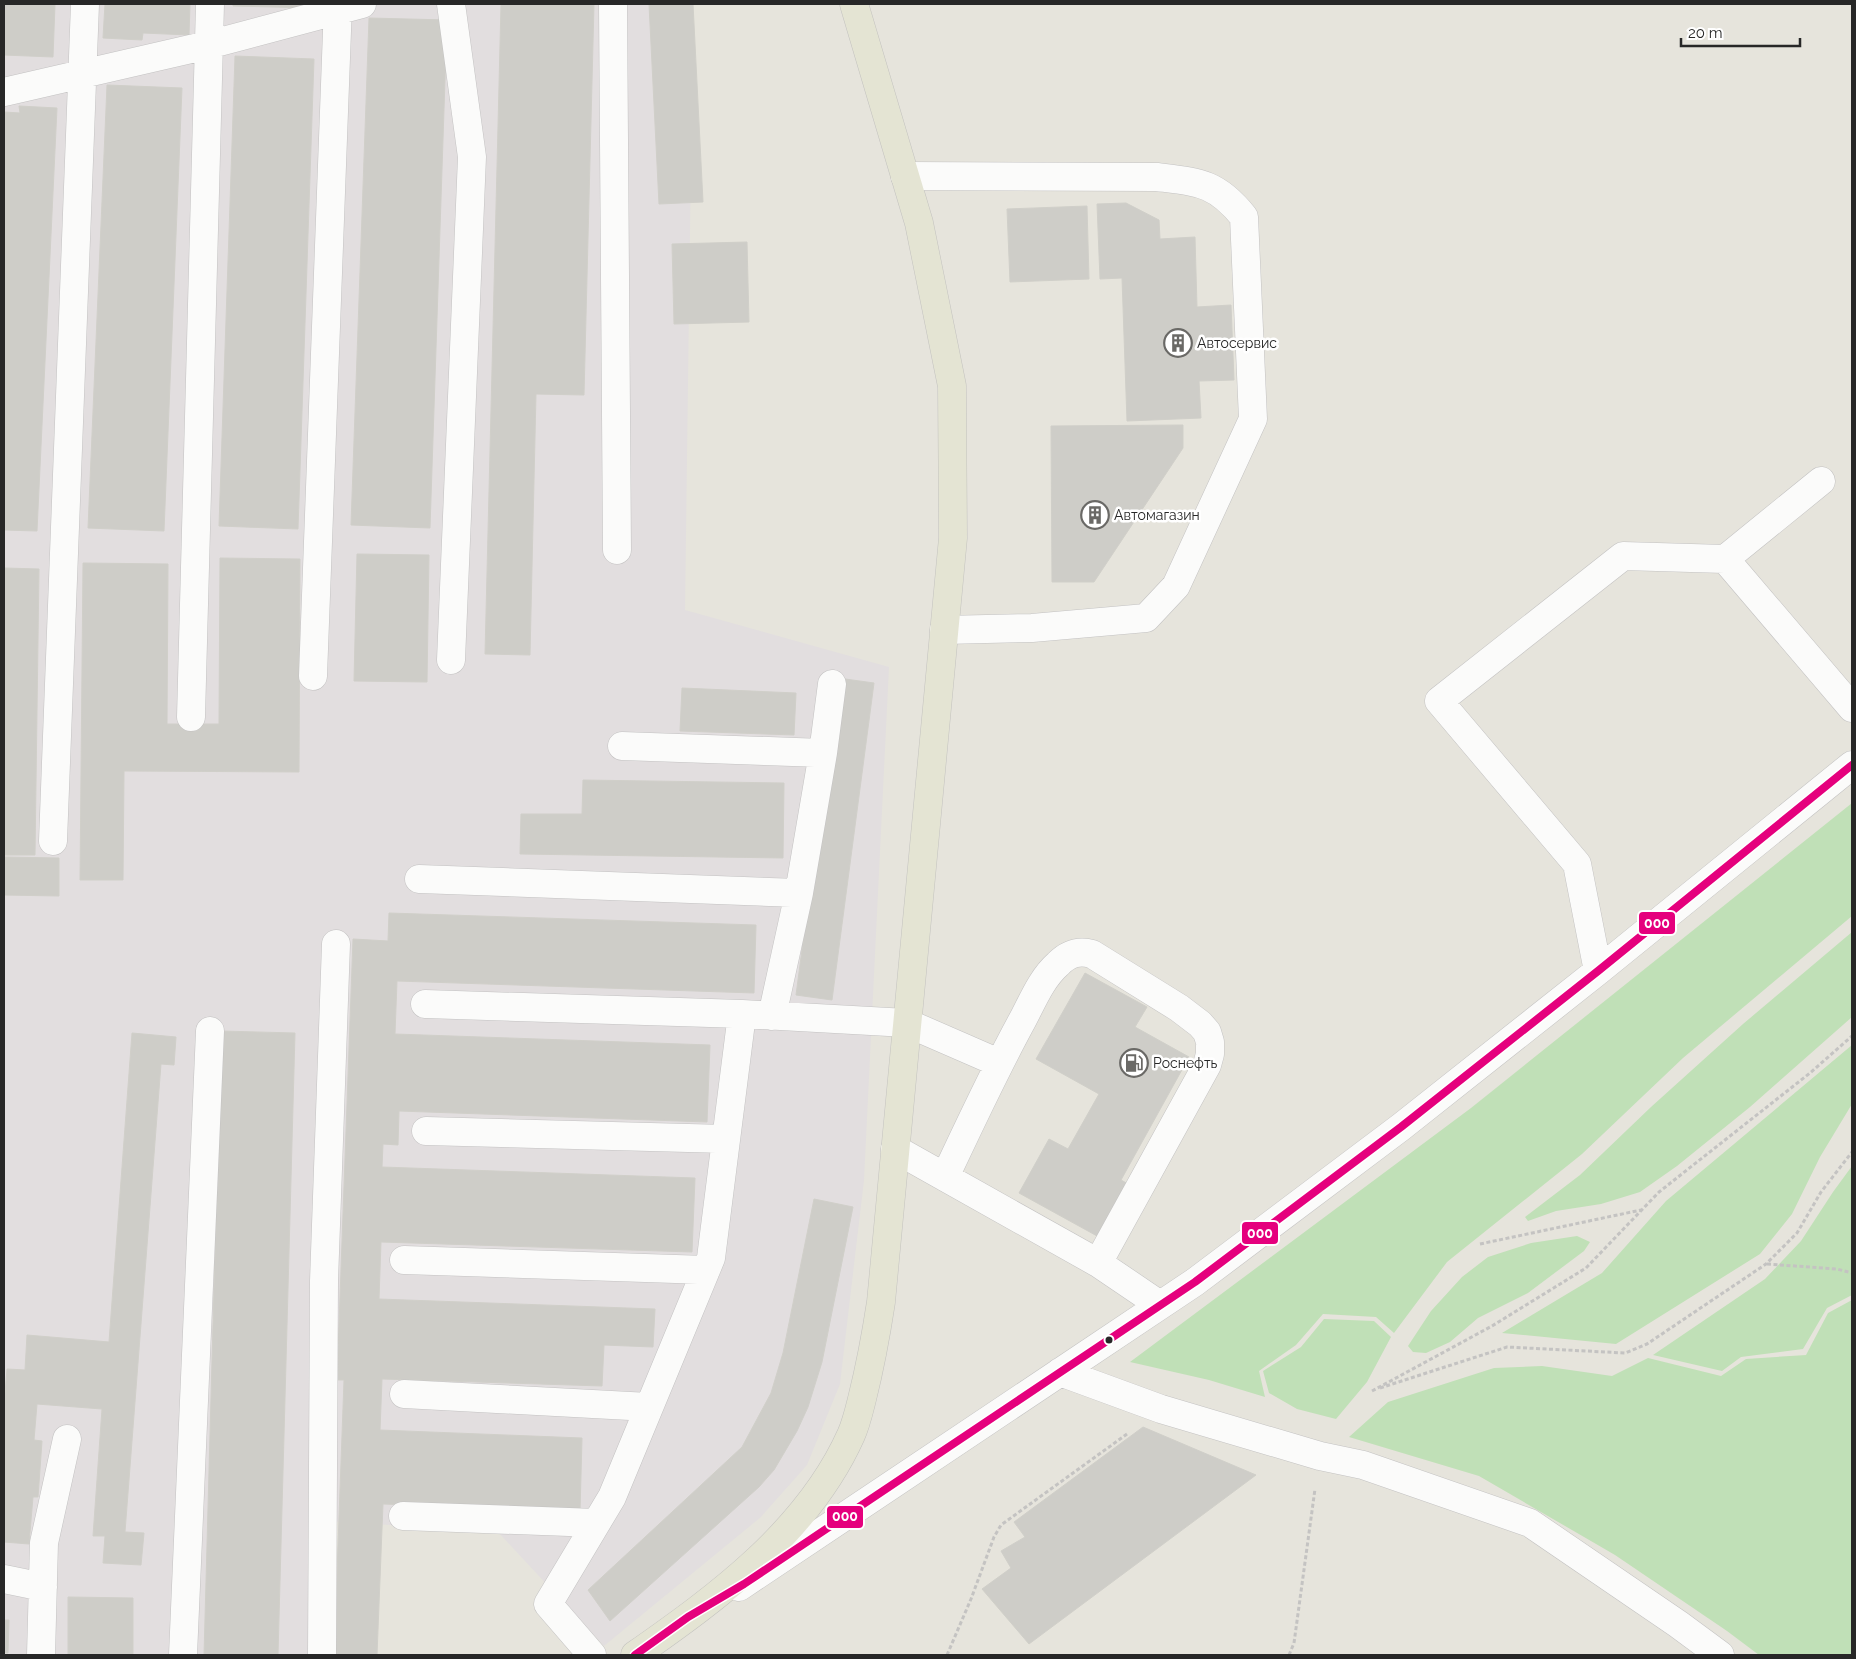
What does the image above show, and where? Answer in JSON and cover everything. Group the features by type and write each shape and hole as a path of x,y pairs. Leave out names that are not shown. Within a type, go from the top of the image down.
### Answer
{"main road":[{"path":"635,1655 688,1617 768,1550 800,1516 824,1484 852,1434 873,1357 881,1302 953,538 952,386 919,223 854,4"}],"street":[{"path":"53,841 85,4"},
{"path":"191,717 210,4"},
{"path":"451,4 472,157 451,660"},
{"path":"613,4 617,550"},
{"path":"4,92 208,45 346,6 313,676"},
{"path":"906,176 1156,177 1195,181 1216,189 1232,201 1244,217 1253,419 1176,586 1146,618 1032,628 944,630"},
{"path":"1598,971 1577,864 1439,701 1623,556 1725,559 1821,481"},
{"path":"1725,559 1852,708"},
{"path":"772,1016 799,893 823,753 832,684"},
{"path":"622,746 823,753"},
{"path":"688,1617 775,1563 1195,1282 1401,1127 1598,971 1852,765"},
{"path":"419,880 799,893"},
{"path":"322,1655 324,1282 336,944"},
{"path":"945,1177 999,1063 1050,973 1057,964 1075,952 1083,951 1092,954 1179,1008 1207,1032 1210,1054 1207,1065 1098,1263"},
{"path":"425,1004 742,1014 907,1023 999,1063"},
{"path":"592,1655 548,1604 612,1497 711,1258 742,1014"},
{"path":"183,1655 210,1031"},
{"path":"426,1130 726,1139"},
{"path":"895,1149 1098,1263 1160,1306"},
{"path":"404,1260 706,1270"},
{"path":"1060,1372 1161,1409 1320,1456 1363,1464 1530,1523 1720,1655"},
{"path":"404,1394 649,1407"},
{"path":"41,1655 44,1543 67,1439"},
{"path":"404,1516 596,1523"},
{"path":"4,1579 43,1587"}],"path":[{"path":"1852,1036 1810,1073 1659,1192 1586,1268 1492,1326 1372,1391 1507,1346 1625,1353 1647,1344 1766,1264 1797,1233 1821,1192 1852,1152"},
{"path":"1480,1244 1642,1209"},
{"path":"1766,1264 1837,1269 1852,1273"},
{"path":"947,1655 1000,1525 1161,1409"},
{"path":"1289,1655 1294,1643 1320,1456"}],"shaded area":[{"path":"4,4 693,4 685,610 889,667 864,1180 840,1384 807,1465 761,1517 604,1646 498,1532 313,1520 309,1655 4,1655"}],"green space":[{"path":"1852,803 1852,916 1683,1058 1582,1154 1447,1262 1394,1333 1376,1317 1323,1314 1296,1345 1259,1371 1265,1397 1209,1380 1130,1362 1471,1108"},
{"path":"1852,932 1852,1017 1750,1107 1677,1166 1640,1192 1601,1204 1556,1211 1528,1221 1525,1217 1580,1175 1651,1107 1743,1024"},
{"path":"1852,1045 1852,1104 1820,1157 1792,1214 1760,1254 1616,1344 1502,1333 1602,1273 1666,1201"},
{"path":"1852,1166 1852,1295 1827,1308 1803,1349 1741,1357 1722,1371 1653,1355 1765,1279 1801,1241"},
{"path":"1577,1236 1590,1242 1584,1251 1528,1293 1478,1318 1450,1342 1426,1353 1413,1352 1408,1346 1431,1311 1462,1277 1488,1257 1531,1243"},
{"path":"1852,1300 1852,1655 1759,1655 1615,1555 1479,1476 1349,1437 1388,1402 1494,1368 1542,1366 1612,1376 1648,1358 1721,1376 1746,1359 1806,1355 1828,1313"},
{"path":"1324,1319 1374,1321 1391,1337 1367,1382 1336,1419 1297,1409 1269,1393 1263,1371 1301,1347"}],"building":[{"path":"4,4 55,4 53,57 4,55"},
{"path":"105,4 190,4 189,35 143,33 142,40 103,38"},
{"path":"233,4 312,4 312,8 233,6"},
{"path":"501,4 594,4 584,395 536,394 530,655 485,654"},
{"path":"649,4 693,4 703,202 659,204"},
{"path":"369,18 447,20 430,528 351,525"},
{"path":"235,56 314,59 298,529 219,526"},
{"path":"107,85 182,88 164,531 88,528"},
{"path":"19,106 57,108 37,531 4,530 4,112 20,113"},
{"name":"Автосервис","path":"1126,203 1159,220 1160,239 1195,237 1197,307 1231,305 1234,380 1199,381 1201,418 1127,421 1122,278 1100,279 1097,204"},
{"path":"1087,206 1089,279 1010,282 1007,209"},
{"path":"747,242 749,322 674,324 672,244"},
{"name":"Автомагазин","path":"1183,425 1183,448 1094,582 1052,582 1051,426"},
{"path":"357,554 429,555 427,682 354,681"},
{"path":"220,558 300,559 299,772 124,771 123,880 80,880 83,563 168,564 167,724 219,724"},
{"path":"4,568 39,569 35,855 4,855"},
{"path":"838,678 874,683 832,1000 796,995"},
{"path":"682,688 796,693 794,735 680,731"},
{"path":"583,780 784,783 783,858 520,854 521,814 582,814"},
{"path":"4,857 59,858 59,896 4,895"},
{"path":"389,913 756,925 754,993 397,981 395,1034 710,1045 707,1122 399,1111 398,1145 383,1144 382,1167 695,1178 692,1252 381,1242 379,1299 655,1309 653,1347 604,1345 602,1386 382,1379 380,1430 582,1438 580,1511 383,1504 377,1655 334,1655 344,1380 337,1380 353,939 388,941"},
{"path":"1085,973 1147,1007 1135,1027 1189,1057 1121,1180 1137,1189 1108,1242 1019,1193 1049,1139 1068,1149 1099,1094 1036,1059"},
{"path":"221,1031 295,1033 278,1655 204,1655"},
{"path":"132,1033 176,1037 174,1065 161,1064 125,1532 144,1533 141,1565 103,1563 105,1536 93,1536 102,1409 37,1404 34,1440 42,1441 38,1497 33,1497 29,1544 4,1542 4,1405 7,1369 25,1370 27,1335 109,1342"},
{"path":"814,1199 853,1207 822,1362 808,1407 797,1431 774,1470 759,1487 610,1621 588,1590 742,1447 771,1393 783,1353"},
{"path":"1143,1427 1256,1475 1029,1644 982,1589 1011,1568 1001,1551 1025,1537 1014,1522"},
{"path":"68,1597 133,1598 133,1655 68,1655"},
{"path":"4,1620 9,1620 8,1653 4,1653"}],"transit line":[{"name":"000","path":"635,1655 688,1617 744,1584 1195,1282 1401,1127 1598,971 1852,765"}],"place":[{"name":"Автосервис","path":"1178,343"},
{"name":"Автомагазин","path":"1095,515"},
{"name":"Роснефть","path":"1134,1063"}]}
